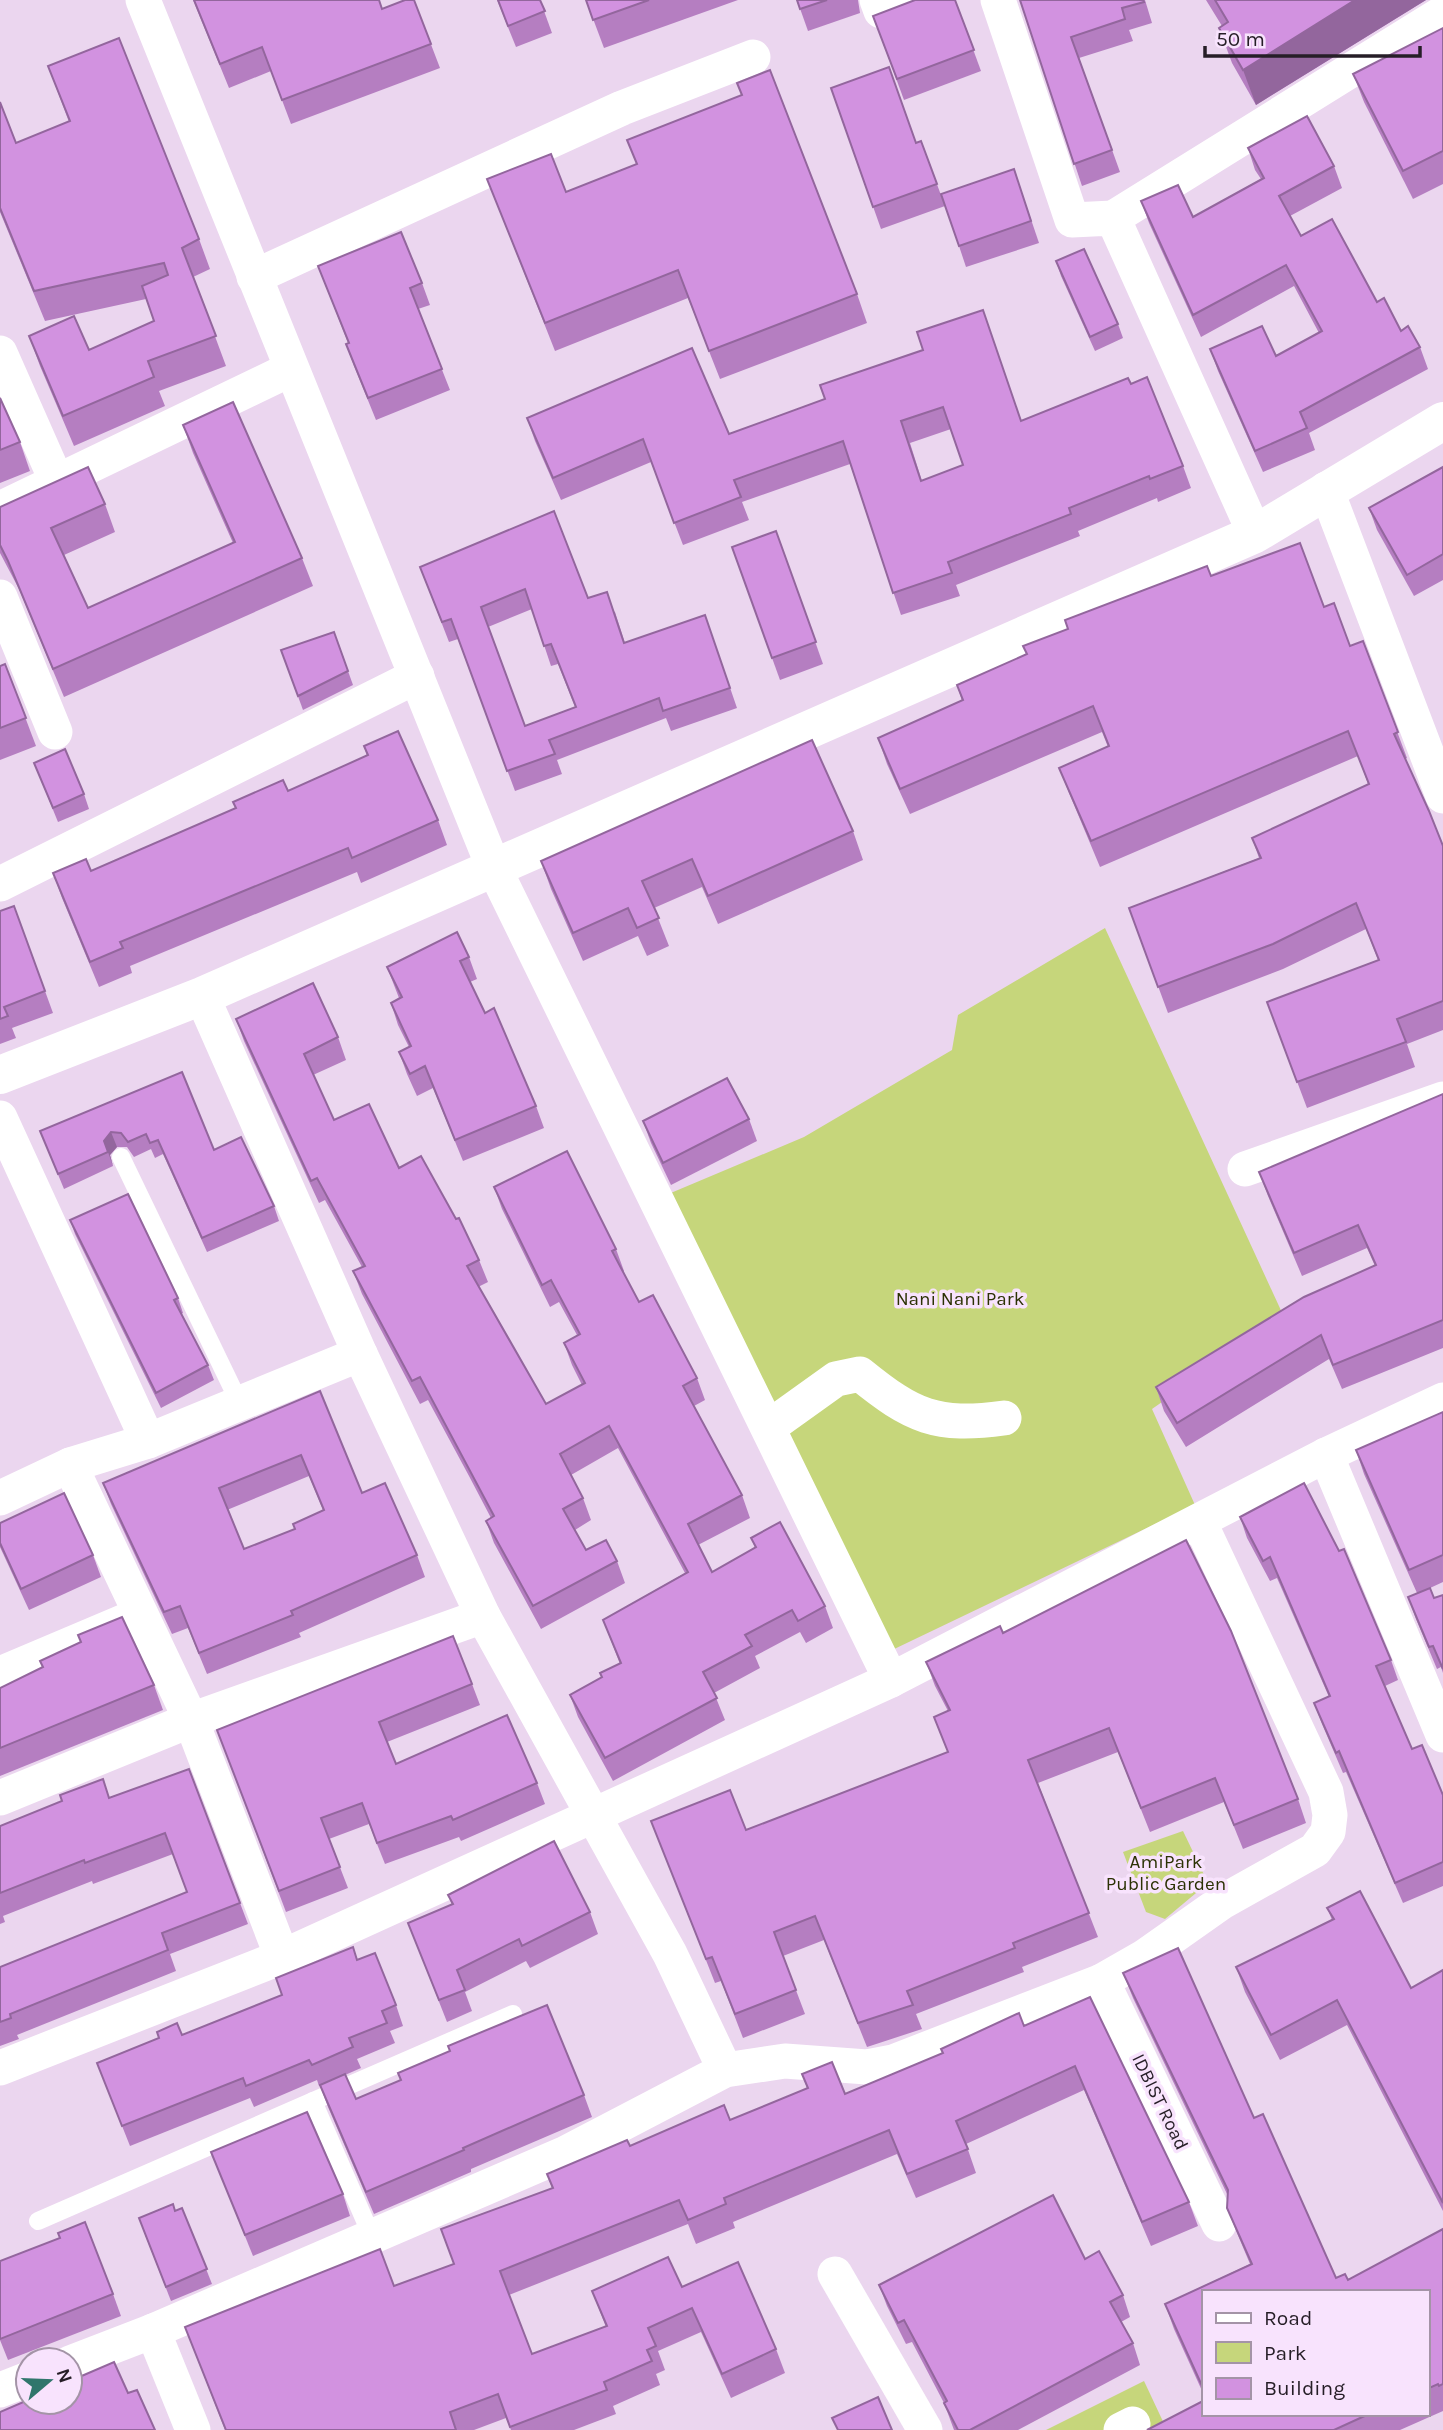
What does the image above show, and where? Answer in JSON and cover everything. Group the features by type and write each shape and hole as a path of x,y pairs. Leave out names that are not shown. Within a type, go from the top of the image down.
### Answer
{"street":[{"path":"143,0 493,866 891,1680"},
{"path":"877,0 881,11 910,0"},
{"path":"998,0 1072,220 1113,218 1443,13"},
{"path":"254,277 622,108 753,57"},
{"path":"1113,218 1255,534"},
{"path":"0,353 57,482"},
{"path":"0,509 291,369"},
{"path":"0,1075 202,996 493,866 1255,534 1443,421"},
{"path":"1326,489 1443,796"},
{"path":"0,597 55,732"},
{"path":"0,884 417,676"},
{"path":"202,996 360,1354 482,1616 670,1954 725,2070"},
{"path":"1245,1169 1443,1099"},
{"path":"0,1118 148,1441"},
{"path":"0,1498 70,1465 148,1441 360,1354"},
{"path":"769,1427 836,1379 860,1374 922,1417 962,1423 1004,1418"},
{"path":"0,2068 282,1957 593,1818 891,1680 1326,1455 1443,1401"},
{"path":"1326,1455 1443,1735"},
{"path":"70,1465 191,1720 282,1957"},
{"path":"84,2358 153,2331 589,2143 725,2070 785,2061 867,2067 893,2062 1102,1981 1144,1957 1234,1895 1315,1850 1328,1832 1331,1815 1326,1792 1199,1521"},
{"path":"0,1674 141,1615"},
{"path":"0,1798 191,1720 482,1616"},
{"name":"IDBIST Road","path":"1102,1981 1219,2224"},
{"path":"835,2274 925,2430"},
{"path":"153,2331 192,2430"}],"lane":[{"path":"121,1157 239,1402"},
{"path":"38,2221 513,2014"},
{"path":"313,2101 372,2236"}],"green space":[{"name":"Nani Nani Park","path":"1105,928 1284,1317 1152,1409 1195,1505 888,1652 666,1195 804,1137 952,1050 958,1015"},
{"name":"AmiPark Public Garden","path":"1183,1831 1208,1883 1165,1919 1146,1912 1123,1852"},
{"path":"1144,2381 1167,2430 1046,2430"}],"building":[{"path":"194,0 379,0 382,9 405,0 414,0 431,44 282,100 262,47 220,64"},
{"path":"498,0 540,0 545,11 508,26"},
{"path":"586,0 649,0 593,20"},
{"path":"797,0 827,0 800,9"},
{"path":"915,0 955,0 974,50 897,79 873,16"},
{"path":"1020,0 1143,0 1144,2 1122,8 1125,19 1071,37 1112,150 1074,164"},
{"path":"1215,0 1355,0 1243,70 1219,28 1228,22"},
{"path":"1443,28 1443,151 1403,171 1353,74"},
{"path":"119,38 199,239 182,248 216,336 148,361 154,377 63,416 29,336 74,316 89,350 154,321 142,286 168,275 164,263 34,291 0,208 0,102 16,143 70,121 48,66"},
{"path":"889,67 916,143 921,141 937,184 873,207 831,88"},
{"path":"770,70 857,294 709,351 678,270 545,323 487,179 551,154 566,192 637,164 627,140 742,95 737,83"},
{"path":"1307,116 1334,166 1279,196 1301,236 1332,219 1377,302 1384,298 1401,331 1408,326 1420,347 1300,412 1307,428 1255,451 1210,349 1262,326 1276,356 1322,331 1286,265 1193,315 1141,201 1178,185 1193,217 1264,178 1248,148"},
{"path":"1014,169 1031,221 959,246 941,194"},
{"path":"401,232 422,283 410,288 442,369 368,398 318,266"},
{"path":"1084,249 1118,324 1090,337 1056,261"},
{"path":"983,310 1021,421 1128,378 1131,384 1147,377 1183,466 1150,479 1149,476 1069,508 1071,514 948,562 952,573 893,593 843,441 734,480 741,497 674,523 643,439 553,478 527,418 692,348 729,434 825,399 820,385 923,350 917,332","holes":["943,407 963,465 921,481 901,421"]},
{"path":"0,398 20,442 0,450"},
{"path":"233,402 302,558 53,669 0,545 0,507 88,467 105,504 51,528 88,608 235,542 183,425"},
{"path":"1443,467 1443,554 1407,575 1369,508"},
{"path":"554,511 588,598 607,592 624,643 705,615 730,688 663,711 659,698 549,740 555,754 507,771 451,619 442,622 420,567","holes":["525,589 544,646 551,644 576,707 525,726 481,607"]},
{"path":"776,531 816,642 772,658 732,547"},
{"path":"1300,543 1324,607 1334,603 1350,646 1363,641 1398,732 1394,734 1443,846 1443,1001 1397,1019 1406,1042 1297,1082 1267,1002 1379,960 1356,903 1273,944 1158,987 1129,908 1261,858 1252,838 1369,784 1348,731 1091,841 1059,768 1109,746 1093,706 900,789 878,738 963,700 957,685 1027,654 1023,646 1068,629 1065,620 1207,566 1211,576"},
{"path":"334,632 348,671 298,696 281,650"},
{"path":"5,664 26,718 0,728 0,666"},
{"path":"398,731 438,820 352,858 348,848 120,942 123,948 90,962 53,873 86,859 91,871 236,808 233,802 283,780 288,791 368,755 364,746"},
{"path":"812,740 853,831 708,896 692,859 642,881 659,918 637,928 628,908 573,933 541,861"},
{"path":"65,749 84,794 53,808 34,763"},
{"path":"14,906 45,991 4,1007 8,1016 0,1019 0,911"},
{"path":"457,932 469,957 460,961 485,1013 494,1008 536,1106 455,1140 425,1066 410,1074 399,1052 411,1046 391,1003 402,997 387,967"},
{"path":"313,983 338,1037 304,1054 334,1120 369,1104 399,1168 421,1156 456,1219 459,1218 479,1260 467,1266 546,1404 585,1383 564,1343 580,1334 551,1280 542,1285 494,1187 567,1151 616,1249 612,1251 639,1302 653,1295 697,1378 683,1386 742,1495 688,1524 712,1572 756,1547 751,1538 780,1522 825,1606 798,1621 792,1610 745,1635 752,1646 703,1672 717,1698 605,1758 570,1695 602,1677 600,1673 621,1663 603,1620 688,1572 609,1426 560,1454 583,1498 563,1509 586,1550 606,1540 617,1561 533,1606 486,1521 494,1516 420,1377 412,1381 353,1271 365,1266 317,1178 311,1181 236,1019"},
{"path":"182,1072 214,1150 241,1137 274,1206 202,1238 158,1140 150,1143 146,1134 128,1142 121,1133 111,1132 104,1141 108,1152 58,1174 40,1131"},
{"path":"727,1078 749,1119 663,1163 643,1121"},
{"path":"1443,1094 1443,1320 1333,1365 1321,1335 1177,1423 1156,1387 1304,1297 1376,1265 1358,1225 1294,1253 1259,1172"},
{"path":"128,1194 178,1298 174,1300 208,1365 156,1393 70,1220"},
{"path":"320,1391 362,1493 385,1483 417,1555 291,1611 293,1615 199,1653 180,1606 164,1612 103,1483","holes":["301,1455 324,1510 293,1524 295,1529 244,1549 219,1488"]},
{"path":"1443,1412 1443,1555 1409,1570 1356,1450"},
{"path":"1304,1483 1339,1551 1344,1549 1391,1660 1376,1666 1412,1749 1422,1745 1443,1795 1443,1862 1395,1883 1339,1751 1336,1753 1314,1703 1330,1696 1270,1557 1263,1561 1240,1517"},
{"path":"64,1493 93,1555 21,1589 0,1543 0,1523"},
{"path":"1186,1540 1231,1631 1298,1799 1234,1825 1215,1778 1141,1808 1109,1728 1028,1760 1089,1913 1013,1943 1015,1948 907,1991 913,2005 858,2023 815,1916 774,1932 796,1990 735,2014 712,1957 706,1959 651,1821 730,1790 746,1830 948,1752 934,1717 950,1710 926,1662 1000,1626 1003,1633"},
{"path":"1430,1588 1434,1598 1443,1595 1443,1669 1433,1646 1429,1647 1408,1597"},
{"path":"122,1617 154,1685 0,1748 0,1688 43,1667 40,1661 81,1642 78,1635"},
{"path":"453,1636 472,1684 379,1722 396,1764 507,1715 537,1783 453,1820 451,1816 377,1843 362,1803 321,1818 340,1867 279,1891 217,1730"},
{"path":"189,1769 240,1903 162,1933 168,1950 10,2014 11,2018 0,2022 0,1967 187,1892 165,1833 85,1863 84,1860 0,1893 0,1826 62,1801 60,1795 103,1779 109,1798"},
{"path":"554,1841 590,1912 522,1946 519,1939 457,1970 465,1990 439,2000 408,1923 453,1904 448,1895"},
{"path":"1360,1891 1411,1988 1443,1970 1443,2203 1337,2000 1271,2035 1236,1967 1334,1919 1327,1908"},
{"path":"353,1947 357,1960 375,1953 396,2005 382,2011 387,2023 349,2038 353,2047 312,2065 309,2060 246,2086 243,2078 122,2126 97,2063 159,2038 157,2032 177,2023 182,2035 282,1995 276,1978"},
{"path":"1178,1948 1254,2118 1263,2114 1336,2278 1345,2274 1348,2280 1443,2229 1443,2384 1429,2388 1429,2290 1202,2290 1202,2386 1165,2304 1252,2264 1227,2208 1228,2190 1123,1973"},
{"path":"1090,1997 1189,2202 1142,2222 1075,2066 956,2121 968,2149 907,2174 889,2130 724,2198 726,2204 688,2220 679,2200 500,2271 532,2354 607,2326 592,2291 668,2257 682,2287 738,2262 776,2349 722,2374 692,2308 648,2328 656,2346 647,2350 652,2361 604,2382 607,2390 510,2427 498,2394 450,2412 456,2430 226,2430 185,2327 380,2249 394,2286 454,2264 441,2229 553,2188 547,2174 627,2140 630,2146 724,2105 730,2120 808,2088 802,2074 832,2062 845,2094 943,2053 941,2049 1019,2013 1024,2026"},
{"path":"547,2005 584,2095 366,2192 320,2085 345,2074 356,2099 401,2080 398,2073 450,2051 448,2046"},
{"path":"307,2112 343,2194 245,2235 211,2152"},
{"path":"1053,2195 1085,2259 1099,2251 1123,2295 1110,2302 1133,2343 970,2430 958,2430 944,2403 947,2401 904,2320 898,2323 879,2285"},
{"path":"173,2204 175,2211 182,2208 207,2269 166,2287 139,2218"},
{"path":"85,2222 113,2294 0,2339 0,2261 60,2238 58,2233"},
{"path":"114,2362 128,2393 137,2390 155,2430 0,2430 0,2412 14,2406 14,2416 84,2416 84,2375"},
{"path":"878,2397 892,2430 838,2430 832,2418"},
{"path":"1202,2402 1202,2416 1365,2416 1334,2430 1147,2430"}]}
